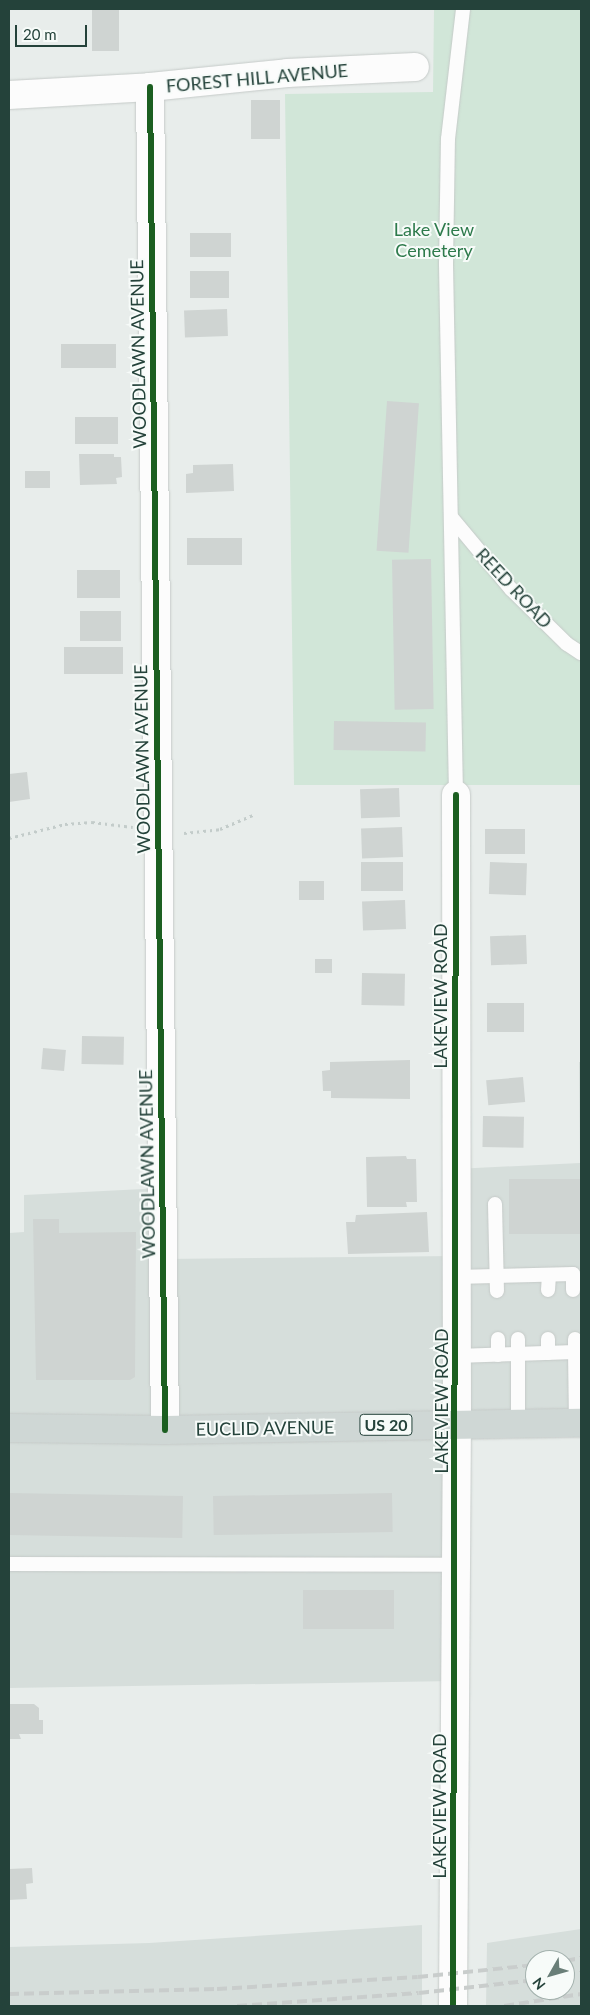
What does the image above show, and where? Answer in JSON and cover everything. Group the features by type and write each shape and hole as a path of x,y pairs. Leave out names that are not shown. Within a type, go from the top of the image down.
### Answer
{"main road":[{"name":"EUCLID AVENUE","path":"9,1428 165,1430 457,1423 579,1423"}],"street":[{"name":"FOREST HILL AVENUE","path":"9,95 150,87 287,73 415,67"},
{"name":"WOODLAWN AVENUE","path":"150,87 165,1430"},
{"name":"LAKEVIEW ROAD","path":"453,2006 457,1423 456,795"}],"lane":[{"path":"456,795 451,518 448,139 463,9"},
{"name":"REED ROAD","path":"451,518 511,589 567,644 581,653"},
{"path":"496,1204 497,1291"},
{"path":"456,1277 573,1274 574,1290"},
{"path":"548,1290 549,1275"},
{"path":"518,1276 518,1290"},
{"path":"498,1339 498,1354"},
{"path":"518,1339 518,1423"},
{"path":"456,1356 518,1354 548,1346 575,1345 579,1423"},
{"path":"9,1564 456,1564"}],"path":[{"path":"9,838 48,827 92,822 158,831 195,832 220,829 255,814"}],"shaded area":[{"path":"579,1062 581,1062 581,1423 457,1423 455,1681 9,1688 9,1233 24,1232 24,1195 163,1188 164,1259 455,1256 455,1169 580,1163"},
{"path":"422,1925 422,2006 9,2006 9,1947 149,1943"},
{"path":"581,1929 581,2006 486,2006 487,1943"}],"green space":[{"name":"Lake View Cemetery","path":"434,9 581,9 581,785 294,785 285,94 433,92"}],"building":[{"path":"92,9 119,9 119,51 92,51"},
{"path":"251,100 280,100 280,139 251,139"},
{"path":"190,233 231,233 231,257 190,257"},
{"path":"190,271 229,271 229,298 190,298"},
{"path":"227,309 228,336 185,337 184,311"},
{"path":"61,344 116,344 116,368 61,368"},
{"path":"387,401 419,403 408,553 377,551"},
{"path":"75,417 118,417 118,444 75,444"},
{"path":"79,454 114,454 114,457 121,457 122,477 116,478 117,484 80,485"},
{"path":"233,464 234,491 186,493 186,474 193,473 193,465"},
{"path":"25,471 50,471 50,488 25,488"},
{"path":"187,538 242,538 242,565 187,565"},
{"path":"431,559 434,709 395,710 392,560"},
{"path":"77,570 120,570 120,598 77,598"},
{"path":"80,611 121,611 121,641 80,641"},
{"path":"64,647 123,647 123,674 64,674"},
{"path":"334,721 426,723 425,752 333,750"},
{"path":"27,772 30,799 9,802 9,774"},
{"path":"399,788 400,817 361,818 360,789"},
{"path":"402,827 403,857 362,858 361,828"},
{"path":"485,829 525,829 525,854 485,854"},
{"path":"361,862 403,862 403,891 361,891"},
{"path":"490,862 527,863 526,895 489,894"},
{"path":"299,881 324,881 324,900 299,900"},
{"path":"405,900 406,929 363,930 362,902"},
{"path":"526,935 527,964 491,965 490,936"},
{"path":"315,959 332,959 332,973 315,973"},
{"path":"362,973 405,974 404,1006 361,1005"},
{"path":"487,1003 524,1003 524,1032 487,1032"},
{"path":"82,1036 124,1037 124,1065 82,1064"},
{"path":"43,1048 66,1050 64,1071 41,1069"},
{"path":"410,1060 410,1099 331,1098 331,1091 323,1091 322,1071 330,1070 330,1062"},
{"path":"523,1077 525,1102 488,1105 486,1080"},
{"path":"483,1116 524,1117 523,1148 482,1147"},
{"path":"406,1156 407,1159 416,1159 417,1202 406,1202 407,1207 367,1207 366,1157"},
{"path":"509,1179 581,1179 581,1234 509,1234"},
{"path":"427,1212 429,1252 348,1254 346,1222 355,1222 356,1215"},
{"path":"33,1219 59,1219 59,1233 136,1232 135,1377 130,1380 36,1380"},
{"path":"9,1493 183,1496 182,1538 9,1535"},
{"path":"392,1493 393,1532 214,1535 213,1496"},
{"path":"303,1590 394,1590 394,1629 303,1629"},
{"path":"9,1704 34,1704 39,1708 39,1720 43,1720 43,1734 19,1734 21,1739 9,1739"},
{"path":"32,1868 33,1883 26,1884 27,1899 9,1900 9,1869"}],"railway":[{"path":"575,1959 581,1958"},
{"path":"9,1994 217,1989 418,1977 525,1966"},
{"path":"575,1974 581,1973"},
{"path":"237,2006 419,1993 525,1981"},
{"path":"504,2006 581,1994"}],"cycle path":[{"path":"150,87 165,1430"},
{"path":"453,2006 456,795"}]}
